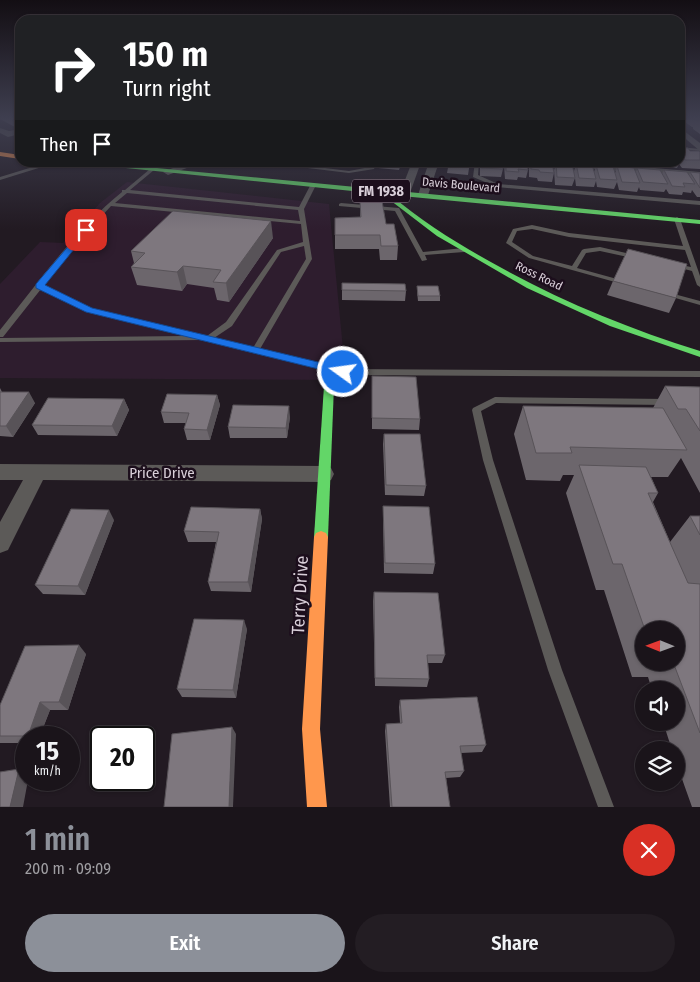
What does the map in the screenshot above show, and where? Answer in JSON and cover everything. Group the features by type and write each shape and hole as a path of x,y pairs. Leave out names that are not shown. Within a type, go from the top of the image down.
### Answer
{"main road":[{"path":"0,154 15,156"},
{"name":"Davis Boulevard","path":"121,167 700,222"},
{"name":"Ross Road","path":"381,191 420,221 525,286 604,321 700,354"},
{"name":"Terry Drive","path":"316,807 311,729 329,386"}],"street":[{"path":"168,172 184,167"},
{"path":"209,167 214,176"},
{"path":"405,193 416,167"},
{"path":"423,195 432,167"},
{"path":"605,167 700,175"},
{"name":"Price Drive","path":"0,472 324,474"},
{"path":"0,542 37,473"}],"lane":[{"path":"0,178 38,167"},
{"path":"304,167 349,172 372,167"},
{"path":"476,167 475,176 497,185 700,203"},
{"path":"0,335 74,243 110,204 152,170"},
{"path":"256,350 309,259 301,209 313,185"},
{"path":"124,191 301,209"},
{"path":"373,207 381,191"},
{"path":"110,204 303,223"},
{"path":"341,205 398,209 422,257 464,250"},
{"path":"677,219 700,284"},
{"path":"404,222 420,221"},
{"path":"615,280 531,257 509,243 515,230 532,228 569,235 687,248"},
{"path":"0,340 209,338 229,324 279,251 307,243"},
{"path":"573,269 584,251 600,249 647,260"},
{"path":"666,264 695,270"},
{"path":"40,286 89,310 343,372 700,374"},
{"path":"674,296 700,303"},
{"path":"606,807 552,660 488,460 476,410 495,400 680,402"}],"shaded area":[{"path":"127,182 329,204 346,380 0,378 0,284 40,242 63,243 100,203"}],"building":[{"path":"685,154 700,154 700,160 685,160"},
{"path":"503,167 503,169 481,168"},
{"path":"506,167 528,167 528,170 518,169 519,172 506,171"},
{"path":"531,167 553,167 554,173 540,172 539,170 531,169"},
{"path":"556,167 573,167 575,178 557,177"},
{"path":"577,167 593,167 596,179 579,178"},
{"path":"597,167 613,167 617,180 600,179"},
{"path":"617,167 634,168 640,183 622,182"},
{"path":"637,168 660,170 668,184 643,182"},
{"path":"664,170 687,172 695,184 683,183 685,187 672,186"},
{"path":"690,172 700,173 700,188"},
{"path":"382,201 386,224 394,224 398,246 381,246 380,235 335,235 335,218 361,217 360,202"},
{"path":"173,211 271,221 226,283 213,282 221,270 183,266 177,272 131,267 145,253 131,251"},
{"path":"628,249 687,264 676,298 613,281"},
{"path":"342,283 405,284 406,291 342,290"},
{"path":"417,286 438,286 440,296 418,296"},
{"path":"372,376 416,377 420,419 372,418"},
{"path":"665,386 700,387 700,431 686,409 678,409"},
{"path":"0,392 29,392 6,426 0,426"},
{"path":"167,394 217,395 207,430 184,429 189,413 161,412"},
{"path":"48,398 124,399 112,426 32,425"},
{"path":"233,405 289,406 286,428 228,427"},
{"path":"523,406 663,408 687,450 570,447 572,453 536,453"},
{"path":"384,434 420,434 426,486 386,485"},
{"path":"579,465 646,467 658,493 648,493 688,583 700,584 700,733 685,694 685,681 680,681 676,671 685,671 685,621 642,621 622,564 613,564"},
{"path":"383,506 429,507 435,564 385,563"},
{"path":"191,507 260,509 248,582 208,582 219,532 184,531"},
{"path":"71,509 109,510 78,586 35,585"},
{"path":"690,516 700,516 700,535"},
{"path":"374,592 438,593 445,655 427,655 429,679 375,678"},
{"path":"194,619 244,620 233,690 177,689"},
{"path":"79,645 59,702 40,702 32,726 15,726 15,736 0,736 0,705 25,646"},
{"path":"477,697 486,745 460,746 464,771 445,772 450,807 392,807 386,724 402,723 400,700"},
{"path":"232,727 229,807 164,807 172,734"},
{"path":"15,770 15,786 10,807 0,807 0,772"}],"traffic: fast":[{"path":"122,167 700,222"},
{"path":"383,191 439,235 530,287 585,313 642,335 700,354"},
{"path":"321,537 329,386"}],"traffic: slow":[{"path":"0,154 15,156"},
{"path":"317,807 311,729 321,537"}],"route":[{"path":"86,230 40,286 89,310 343,372"}]}
